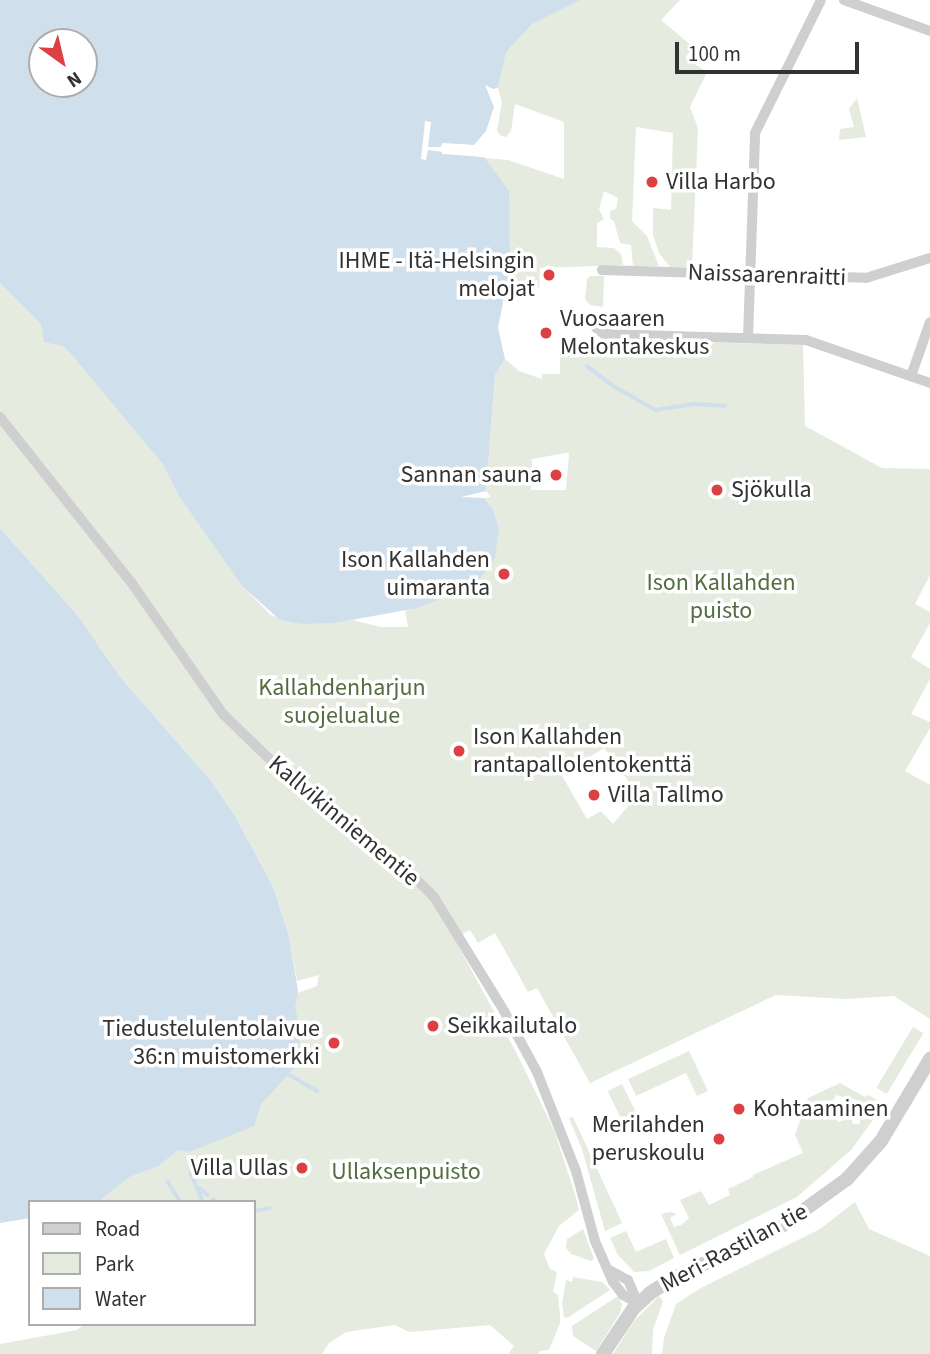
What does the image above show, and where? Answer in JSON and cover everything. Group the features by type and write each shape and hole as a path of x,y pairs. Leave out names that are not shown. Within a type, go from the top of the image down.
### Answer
{"street":[{"path":"748,338 755,133 821,0"},
{"path":"844,0 930,31"},
{"name":"Naissaarenraitti","path":"602,270 866,278 930,258"},
{"path":"911,376 930,322"},
{"path":"596,328 604,334 806,340 930,383"},
{"name":"Kallvikinniementie","path":"0,417 133,585 223,714 285,774 411,874 434,897 504,1011 537,1072 572,1160 595,1241 609,1270 628,1280 638,1303"},
{"name":"Meri-Rastilan tie","path":"638,1303 674,1278 779,1227 833,1191 881,1141 930,1059"},
{"path":"603,1354 638,1303"}],"green space":[{"path":"471,0 680,0 661,20 693,47 685,58 707,72 690,107 698,128 692,267 670,267 659,253 653,235 653,208 671,210 673,133 636,127 632,221 647,236 659,266 633,266 631,245 620,243 614,221 610,219 610,211 616,209 618,198 604,191 599,209 604,219 597,223 597,247 614,248 621,254 623,265 540,268 539,288 530,291 520,290 505,281 441,154 508,160 564,179 564,122 515,104 511,131 506,137 500,135 497,130 502,102 498,88 493,89 485,84"},
{"path":"857,98 866,137 839,140 840,129 854,127 849,109"},
{"path":"590,276 604,276 603,307 590,305 585,299 587,279"},
{"path":"0,283 71,354 118,408 162,463 243,587 272,616 335,623 352,620 381,627 408,627 405,611 468,588 499,528 493,509 484,498 491,497 486,491 495,375 505,359 519,371 542,379 542,374 560,374 560,352 660,351 661,341 803,345 805,426 882,468 930,469 930,575 915,604 930,612 930,623 911,657 930,669 930,679 911,714 930,722 930,728 905,771 930,785 930,1019 894,996 846,999 776,995 590,1083 537,988 528,992 495,933 478,943 470,930 454,938 517,1054 554,1130 579,1210 559,1226 544,1254 550,1269 557,1272 553,1292 558,1295 560,1315 560,1323 549,1350 539,1351 539,1354 508,1354 514,1346 490,1325 409,1332 395,1325 346,1332 329,1343 322,1354 0,1354 0,1344 77,1330 82,1326 256,1326 256,1200 99,1200 106,1189 178,1150 291,1072 290,996 317,986 319,975 297,981 289,936 273,887 235,816 211,781 120,677 79,617 0,528","holes":["569,453 566,490 531,490 532,459","604,748 638,794 613,824 601,811 587,819 561,774"]},
{"path":"913,1027 923,1033 887,1094 876,1088"},
{"path":"689,1051 708,1091 697,1096 686,1073 636,1096 628,1079"},
{"path":"840,1083 865,1097 869,1095 884,1105 851,1150 797,1197 680,1255 661,1214 677,1214 670,1218 674,1227 681,1225 689,1218 680,1200 701,1191 709,1205 730,1195 728,1189 753,1175 803,1153 795,1135 808,1098","holes":["836,1095 857,1100 860,1124 853,1124 851,1118 838,1122 829,1107"]},
{"path":"622,1084 637,1115 623,1122 608,1091"},
{"path":"573,1117 622,1223 605,1231 582,1149 569,1118"},
{"path":"855,1202 869,1229 930,1256 930,1354 662,1354 664,1338 676,1304 699,1289 820,1229"},
{"path":"583,1229 594,1259 591,1261 571,1254 566,1248 567,1239"},
{"path":"626,1231 636,1252 666,1239 674,1258 649,1271 634,1272 618,1255 610,1238"},
{"path":"573,1277 602,1282 610,1290 567,1318 564,1317 562,1303 566,1280 572,1282"},
{"path":"618,1296 622,1304 620,1313 596,1351 573,1336 572,1326"},
{"path":"659,1296 663,1301 653,1330 652,1354 613,1354 634,1321"}],"water":[{"path":"0,0 580,0 532,24 506,52 498,87 493,89 485,85 494,107 486,131 474,145 442,144 442,154 484,157 509,191 510,266 498,328 505,359 495,375 486,491 461,497 484,498 493,509 499,528 495,558 480,578 468,588 417,608 335,623 302,624 280,620 243,587 181,499 162,463 71,354 63,346 44,342 41,324 0,283"},
{"path":"0,528 79,617 120,677 211,781 235,816 273,887 289,936 298,991 295,1007 299,1025 299,1057 291,1072 261,1104 254,1126 189,1152 178,1150 158,1166 129,1177 100,1200 28,1200 28,1218 0,1223"}],"pier":[{"path":"425,121 431,122 428,147 441,147 442,143 474,145 478,146 445,147 445,150 485,154 489,158 428,150 426,160 421,159"}],"waterway":[{"path":"587,366 615,387 656,410 692,404 725,406"},
{"path":"288,1074 317,1091"},
{"path":"191,1173 202,1199"},
{"path":"168,1182 180,1200"},
{"path":"199,1188 208,1195"},
{"path":"256,1211 270,1208"}],"place":[{"name":"Villa Harbo","path":"652,182"},
{"name":"IHME - Itä-Helsingin melojat","path":"549,275"},
{"name":"Vuosaaren Melontakeskus","path":"546,333"},
{"name":"Sannan sauna","path":"556,475"},
{"name":"Sjökulla","path":"717,490"},
{"name":"Ison Kallahden uimaranta","path":"504,574"},
{"name":"Ison Kallahden rantapallolentokenttä","path":"459,751"},
{"name":"Villa Tallmo","path":"594,795"},
{"name":"Seikkailutalo","path":"433,1026"},
{"name":"Tiedustelulentolaivue 36:n muistomerkki","path":"334,1043"},
{"name":"Kohtaaminen","path":"739,1109"},
{"name":"Merilahden peruskoulu","path":"719,1139"},
{"name":"Villa Ullas","path":"302,1168"}],"park label":[{"name":"Ison Kallahden puisto","path":"721,597"},
{"name":"Kallahdenharjun suojelualue","path":"342,702"},
{"name":"Ullaksenpuisto","path":"406,1172"}]}
